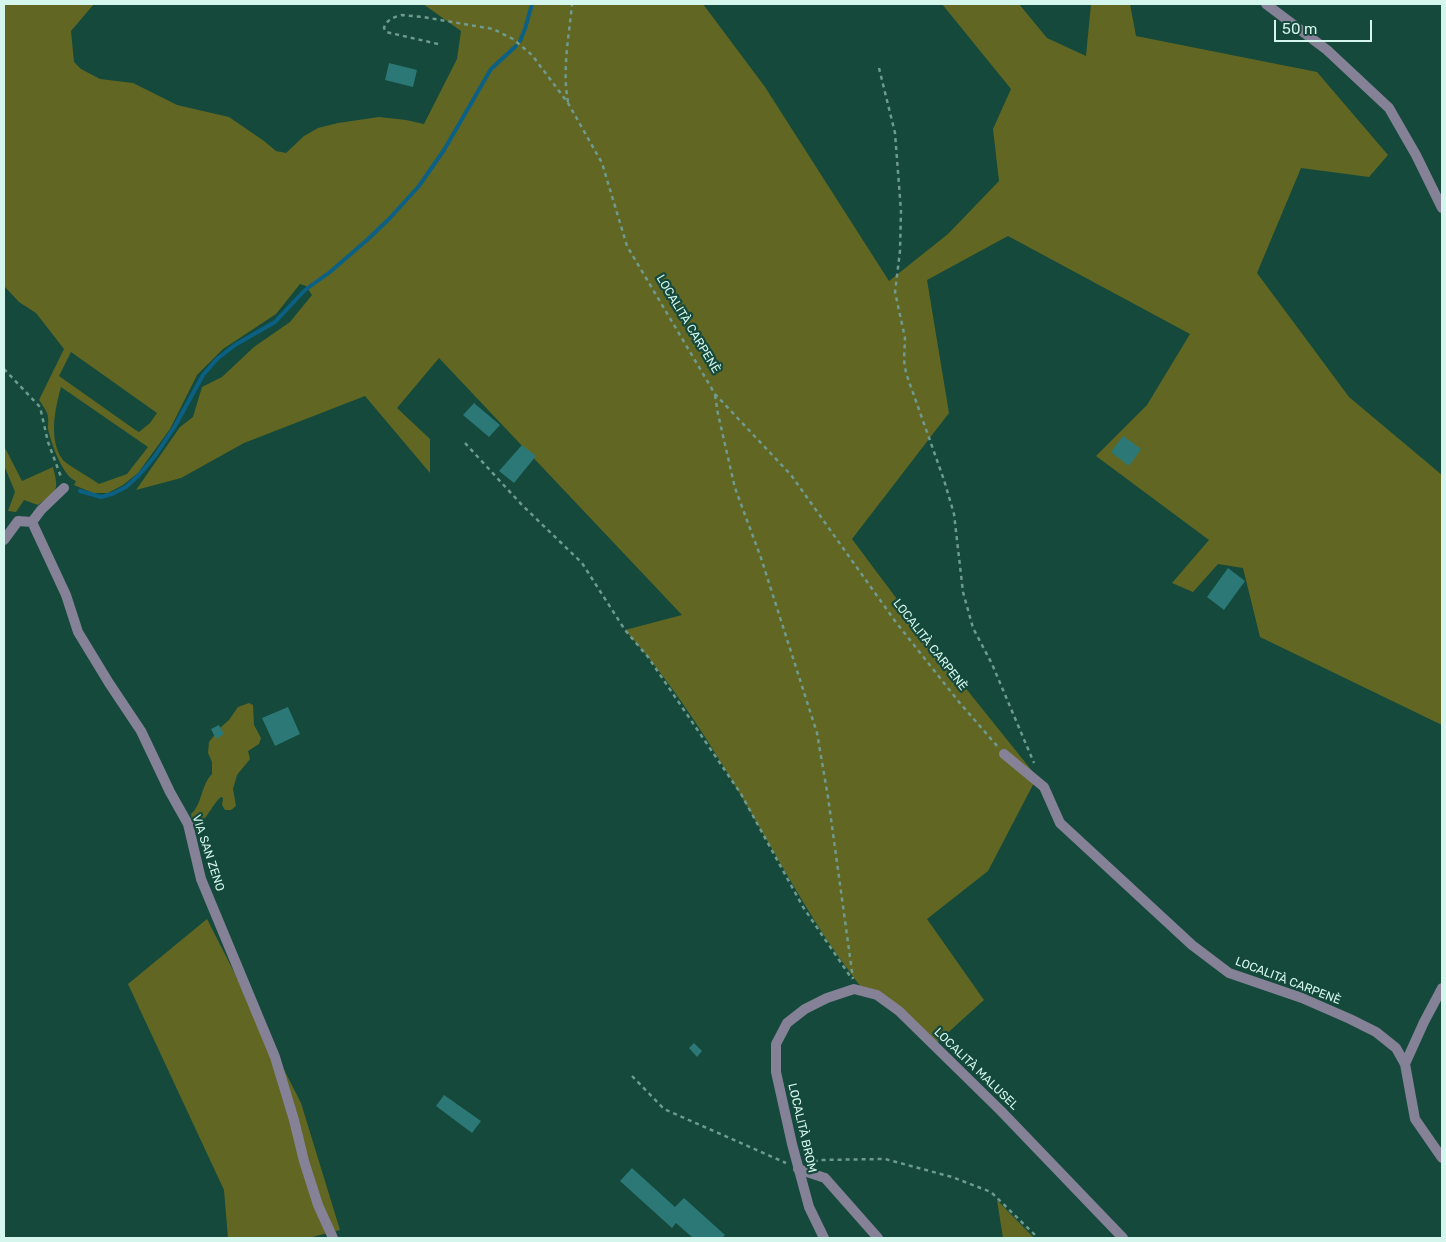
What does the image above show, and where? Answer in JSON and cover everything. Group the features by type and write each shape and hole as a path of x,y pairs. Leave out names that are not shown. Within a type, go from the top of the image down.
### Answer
{"street":[{"path":"1266,4 1327,50 1389,108 1416,155 1442,208"},
{"path":"4,540 18,521 32,522 41,510 64,488"},
{"name":"VIA SAN ZENO","path":"32,522 66,595 78,632 141,731 170,792 188,824 193,852 202,879 275,1058 318,1205 333,1238"},
{"path":"1004,754 1044,787"},
{"name":"LOCALITÀ CARPENÈ","path":"1044,787 1060,823 1192,945 1229,973 1302,998 1376,1032 1396,1048 1405,1064"},
{"name":"LOCALITÀ BROM","path":"824,1238 809,1207 798,1169 776,1072 776,1044 787,1023 805,1008 853,985"},
{"name":"LOCALITÀ MALUSEL","path":"853,985 877,995 899,1011 1001,1111 1123,1238"},
{"path":"1442,988 1405,1064 1415,1119 1442,1158"},
{"path":"798,1169 824,1178 878,1238"}],"path":[{"path":"568,103 564,83 572,4"},
{"name":"LOCALITÀ CARPENÈ","path":"438,44 386,32 384,28 393,17 402,14 480,27 502,32 518,42 532,56 568,103 602,163 627,246 715,394 791,475 895,622 959,702 1004,754"},
{"path":"879,68 895,133 901,211 900,252 895,292 905,338 904,360 906,373 954,514 963,592 973,628 992,664 1044,787"},
{"path":"4,369 40,407 48,442 64,488"},
{"path":"715,394 735,488 817,733 828,797 853,985"},
{"path":"465,443 522,505 582,563 625,630 648,657 741,794 803,907 853,985"},
{"path":"632,1076 664,1109 771,1154 798,1169 819,1160 885,1159 952,1177 991,1192 1038,1238"}],"green space":[{"path":"4,4 94,4 71,31 74,62 81,69 100,79 133,83 177,105 229,117 276,151 286,153 304,136 318,128 338,123 379,117 424,124 457,59 461,31 423,4 703,4 765,87 889,281 948,234 999,181 993,129 1011,89 942,4 1019,4 1047,38 1086,56 1091,4 1130,4 1136,36 1317,72 1388,155 1369,177 1301,168 1257,273 1349,397 1442,475 1442,725 1260,637 1243,568 1218,564 1193,592 1172,583 1209,540 1096,456 1147,405 1190,334 1008,236 927,280 949,413 852,539 935,650 1037,777 988,871 927,919 984,1000 932,1047 884,1004 866,994 853,977 816,923 704,735 653,664 625,630 682,615 439,358 397,408 430,439 430,473 365,396 244,443 181,478 136,490 180,427 193,417 202,387 222,377 254,347 290,322 312,295 306,286 300,284 276,314 223,349 197,375 170,429 138,473 123,485 108,493 93,493 74,485 76,481 71,478 62,466 48,429 47,413 39,400 64,349 36,313 19,302 4,286","holes":["71,352 157,413 150,423 139,432 59,376","61,387 148,447 127,474 99,484 63,460 58,452 54,434 55,414"]},
{"path":"4,446 22,481 53,467 56,481 55,489 50,496 38,505 24,500 16,512 8,511 15,492 4,465"},
{"path":"249,703 253,705 254,725 261,738 259,744 248,751 250,759 237,775 233,789 236,806 231,810 225,810 222,805 223,798 221,797 205,818 198,825 193,826 191,814 195,810 212,774 212,762 208,753 209,742 238,707"},
{"path":"207,919 301,1103 340,1230 308,1238 228,1238 224,1190 128,984"},
{"path":"997,1200 1034,1238 1003,1238"}],"building":[{"path":"389,63 417,70 413,87 385,80"},
{"path":"474,403 500,425 489,437 463,415"},
{"path":"1123,436 1141,449 1129,466 1111,452"},
{"path":"522,445 536,456 514,483 499,471"},
{"path":"1228,568 1245,581 1224,610 1207,597"},
{"path":"288,707 300,734 275,746 262,718"},
{"path":"219,725 224,734 216,739 211,729"},
{"path":"694,1043 702,1051 697,1057 689,1048"},
{"path":"444,1095 481,1121 472,1133 436,1106"},
{"path":"632,1168 675,1207 684,1198 725,1235 722,1238 693,1238 676,1223 672,1228 620,1181"}],"waterway":[{"path":"520,41 532,4"},
{"path":"80,491 101,497 126,487 139,475 155,456 175,426 203,375 217,359 235,345 275,322 305,290 330,272 367,240 419,186 444,150 491,69 516,46"}]}
